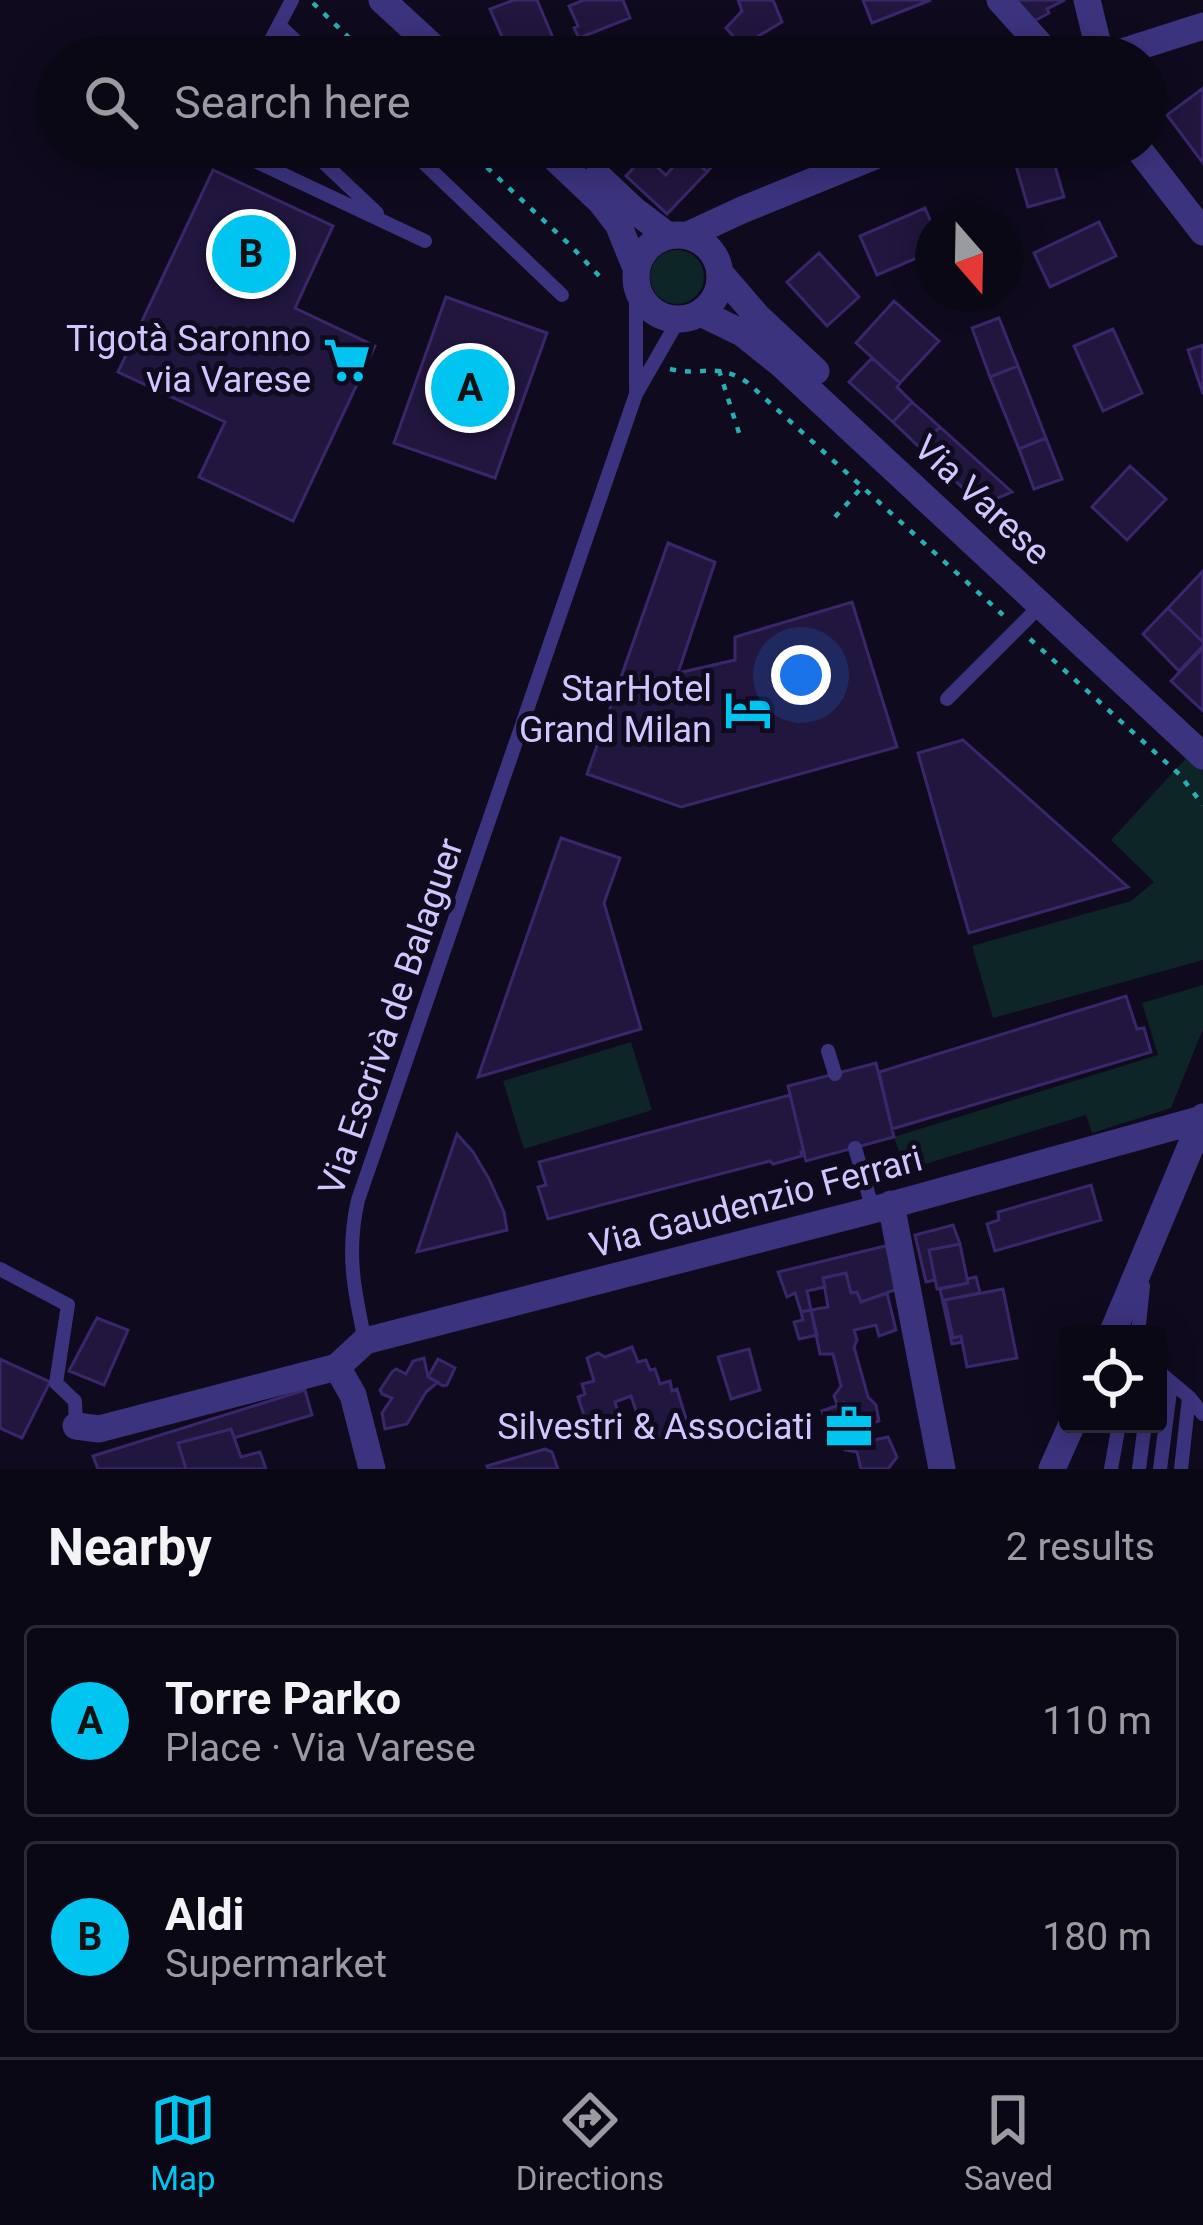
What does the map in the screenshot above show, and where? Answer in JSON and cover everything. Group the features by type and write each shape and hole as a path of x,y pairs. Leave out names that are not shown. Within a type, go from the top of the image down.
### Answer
{"street":[{"path":"382,0 421,36"},
{"path":"407,0 446,36"},
{"path":"1000,0 1032,36"},
{"path":"1087,0 1098,36"},
{"path":"1167,37 1203,26"},
{"path":"565,168 618,224 650,310 670,319 690,316 714,300 725,237 742,210"},
{"path":"588,168 634,211 706,245 718,266"},
{"path":"636,278 640,256 649,246 845,168"},
{"path":"1153,168 1203,232"},
{"name":"Via Varese","path":"718,266 758,316 1203,736"},
{"name":"Via Varese","path":"690,316 742,333 772,356 1203,756"},
{"path":"1132,1325 1148,1254 1203,1118"},
{"name":"Via Gaudenzio Ferrari","path":"337,1367 365,1341 1203,1118"},
{"path":"882,1207 942,1469"},
{"path":"76,1426 99,1430 337,1367 353,1395 372,1469"},
{"path":"1052,1469 1068,1433"}],"lane":[{"path":"273,36 292,0"},
{"path":"279,25 291,36"},
{"path":"269,168 424,241"},
{"path":"329,168 390,225"},
{"path":"429,168 562,295"},
{"path":"636,278 636,394"},
{"path":"636,394 690,316"},
{"name":"Via Escrivà de Balaguer","path":"365,1341 350,1264 358,1200 636,394"},
{"path":"947,699 1042,604"},
{"path":"828,1051 835,1074"},
{"path":"855,1148 882,1207"},
{"path":"0,1269 68,1305 56,1383 75,1401 76,1426"},
{"path":"1167,1380 1203,1414"},
{"path":"1160,1469 1171,1384"},
{"path":"1181,1469 1189,1397"},
{"path":"1111,1469 1117,1433"},
{"path":"1139,1469 1144,1433"}],"path":[{"path":"310,0 347,36"},
{"path":"488,168 602,279"},
{"path":"706,370 720,356"},
{"path":"667,368 719,370 748,383 1179,774 1203,805"},
{"path":"719,370 739,433"},
{"path":"835,517 862,487"}],"green space":[{"path":"677,250 696,258 704,277 696,296 677,304 658,296 650,277 658,258"},
{"path":"1189,755 1203,772 1203,960 993,1018 972,946 1131,901 1154,882 1111,840"},
{"path":"1203,985 1203,1029 1171,1108 1092,1133 1086,1115 905,1170 894,1137 1158,1055 1142,1003"},
{"path":"631,1042 652,1110 524,1149 503,1081"}],"building":[{"path":"514,0 537,0 552,36 502,36 490,9"},
{"path":"584,0 623,0 630,18 578,36 569,6"},
{"path":"738,0 773,0 782,22 759,36 733,36 726,28 742,11"},
{"path":"863,0 931,0 872,23"},
{"path":"1014,0 1065,0 1027,25"},
{"path":"1203,88 1203,163 1167,115"},
{"path":"633,168 658,168 666,175 672,168 707,172 667,214 626,176"},
{"path":"1017,168 1056,168 1064,197 1028,207"},
{"path":"213,170 333,226 295,308 375,346 293,521 199,477 225,422 118,372"},
{"path":"915,212 915,259 877,275 860,236"},
{"path":"1099,222 1116,256 1050,287 1034,253"},
{"path":"819,253 859,297 827,326 787,282"},
{"path":"446,297 547,333 495,478 394,443"},
{"path":"894,301 939,341 900,383 856,343"},
{"path":"999,318 1018,366 990,377 972,328"},
{"path":"1113,329 1142,393 1103,411 1074,346"},
{"path":"1203,345 1203,394 1188,350"},
{"path":"872,358 900,383 897,387 912,402 893,422 849,382"},
{"path":"1018,366 1046,438 1019,449 990,377"},
{"path":"912,402 940,427 919,447 893,422"},
{"path":"940,427 1012,492 981,505 919,447"},
{"path":"1046,438 1062,479 1034,489 1019,449"},
{"path":"1130,466 1166,499 1127,540 1092,507"},
{"name":"StarHotel Grand Milan","path":"668,543 715,562 678,673 735,660 735,637 852,602 897,747 681,807 587,774"},
{"path":"1203,571 1203,642 1168,608"},
{"path":"1168,608 1203,642 1179,671 1143,634"},
{"path":"1203,648 1203,711 1171,681"},
{"path":"963,740 1128,887 969,933 918,753"},
{"path":"561,838 620,858 604,903 641,1029 478,1077"},
{"path":"1126,996 1151,1052 892,1129 879,1072"},
{"path":"876,1063 894,1137 806,1161 788,1086"},
{"path":"790,1095 802,1156 548,1219 538,1187 546,1185 539,1162"},
{"path":"457,1134 489,1179 507,1230 417,1252"},
{"path":"1091,1185 1101,1220 995,1251 987,1224 999,1220 998,1212"},
{"path":"953,1225 960,1244 929,1250 935,1280 926,1282 915,1235"},
{"path":"960,1244 968,1283 937,1289 929,1250"},
{"path":"889,1245 900,1288 861,1302 857,1292 851,1293 846,1273 823,1278 825,1287 807,1291 811,1310 801,1312 795,1293 787,1297 778,1272"},
{"path":"846,1273 851,1293 857,1292 861,1302 887,1293 896,1330 879,1336 876,1325 854,1330 854,1347 879,1421 865,1425 869,1441 888,1437 897,1457 888,1469 861,1469 857,1452 845,1450 839,1431 849,1428 844,1403 837,1404 834,1396 841,1386 833,1354 820,1354 811,1310 828,1307 823,1278"},
{"path":"976,1277 980,1293 945,1300 953,1338 961,1336 962,1342 952,1344 940,1289"},
{"path":"1003,1289 1017,1358 967,1367 961,1336 953,1338 945,1300"},
{"path":"811,1310 817,1335 799,1339 794,1322 803,1320 801,1312"},
{"path":"97,1318 128,1330 104,1385 69,1371"},
{"path":"632,1347 638,1362 646,1360 650,1370 655,1369 660,1384 670,1381 672,1391 677,1389 687,1422 680,1424 682,1431 646,1441 631,1396 615,1402 619,1433 597,1440 590,1434 578,1397 585,1394 582,1384 594,1381 587,1358"},
{"path":"749,1349 760,1390 731,1399 718,1357"},
{"path":"424,1358 428,1377 438,1382 426,1392 407,1424 385,1429 382,1413 392,1398 380,1390 396,1369 406,1374 413,1361"},
{"path":"0,1359 50,1382 22,1438 0,1428"},
{"path":"438,1359 455,1368 447,1385 428,1377"},
{"path":"305,1390 312,1415 234,1438 231,1429 178,1443 186,1469 98,1469 93,1456"},
{"path":"844,1403 849,1428 829,1432 822,1411"},
{"path":"231,1429 241,1457 260,1452 266,1469 186,1469 178,1443"},
{"path":"545,1449 552,1452 558,1469 487,1466"}],"place":[{"name":"Aldi","path":"251,254"},
{"name":"Tigotà Saronno via Varese","path":"347,360"},
{"name":"Torre Parko","path":"470,388"},
{"name":"StarHotel Grand Milan","path":"748,710"},
{"name":"Silvestri & Associati","path":"849,1427"}]}
